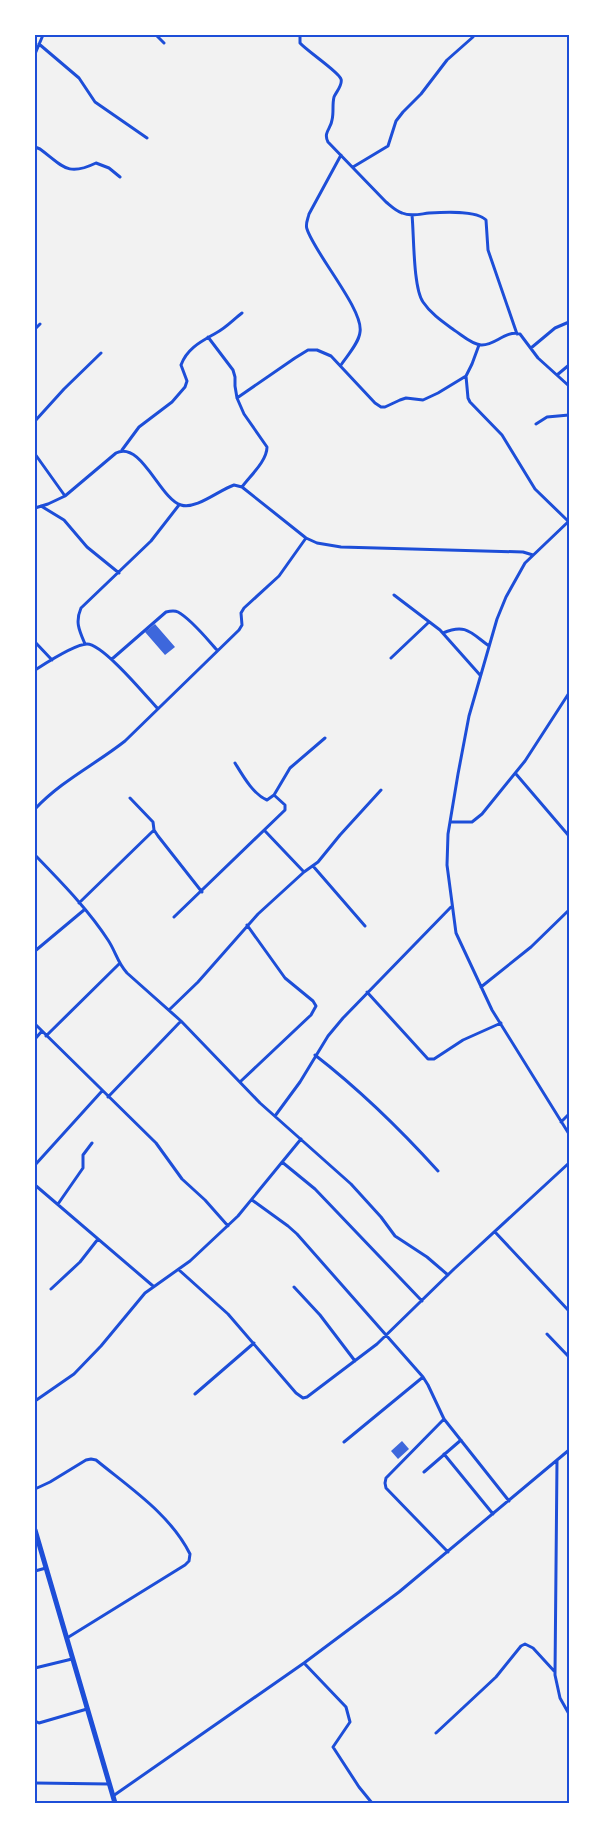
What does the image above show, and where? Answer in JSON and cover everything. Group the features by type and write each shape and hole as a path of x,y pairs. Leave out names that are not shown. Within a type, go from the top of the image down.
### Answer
{"main road":[{"path":"35,1530 115,1803"}],"street":[{"path":"35,54 42,35"},
{"path":"156,35 164,43"},
{"path":"300,35 300,43 341,78 341,83 334,98 333,119 326,137 353,168 397,211 412,215 427,213 479,214 486,220 488,250 518,334"},
{"path":"353,168 388,146 396,121 403,112 421,94 447,60 473,37"},
{"path":"39,44 79,78 95,102 147,138"},
{"path":"35,147 64,168 79,170 96,163 109,168 120,176"},
{"path":"340,155 309,214 306,224 315,245 347,297 361,330 341,365"},
{"path":"412,215 420,296 423,303 434,314 472,342 479,345 509,334 518,334 524,337 538,358 569,386"},
{"path":"35,508 65,496 122,450 140,427 172,402 185,387 187,381 181,369 181,362 195,346 222,330 242,312"},
{"path":"531,348 555,328 569,322"},
{"path":"35,329 40,324"},
{"path":"208,337 232,370 238,398 244,414 267,447 267,452 242,487"},
{"path":"238,398 308,350 323,351 332,356 375,403 381,407 406,398 423,400 466,376 479,345"},
{"path":"35,421 54,399 101,353"},
{"path":"557,375 569,365"},
{"path":"466,376 470,402 502,435 535,489 569,521 519,572 506,597 480,675 465,736 450,822 447,865 452,906 456,933 481,987 569,1134"},
{"path":"536,424 547,417 569,415"},
{"path":"122,450 129,451 138,458 179,505 188,506 196,504 234,485 242,487 306,538 317,543 341,547 523,552 534,555"},
{"path":"35,454 65,496"},
{"path":"85,644 77,625 81,608 151,541 179,505"},
{"path":"41,506 64,520 87,547 118,573"},
{"path":"35,809 67,781 126,741 242,625 241,613 244,608 279,576 306,538"},
{"path":"394,595 443,633 480,675"},
{"path":"112,659 166,612 171,611 178,612 189,621 217,650"},
{"path":"391,658 429,622"},
{"path":"443,633 461,627 489,646"},
{"path":"35,642 52,660"},
{"path":"35,670 85,644 92,645 112,659 158,709"},
{"path":"450,822 467,822 478,819 516,774 569,693"},
{"path":"235,763 246,780 267,800 274,795 290,768 325,738"},
{"path":"516,774 569,836"},
{"path":"169,1010 198,982 248,925 304,872 313,866 381,790"},
{"path":"174,917 265,831 286,808 274,795"},
{"path":"130,798 153,822 154,830 202,892"},
{"path":"78,903 154,830"},
{"path":"265,831 304,872"},
{"path":"35,855 108,940 119,964 182,1021 275,1116 363,1196 395,1236 427,1257 448,1275"},
{"path":"313,866 365,926"},
{"path":"275,1116 300,1082 328,1036 367,992 452,906"},
{"path":"35,951 84,910"},
{"path":"481,987 530,947 569,910"},
{"path":"241,1081 311,1015 316,1006 313,1001 285,978 248,925"},
{"path":"46,1036 119,964"},
{"path":"367,992 428,1059 434,1059 463,1040 501,1023"},
{"path":"108,1097 182,1021"},
{"path":"35,1024 156,1143 182,1179 205,1200 228,1226"},
{"path":"35,1039 42,1031"},
{"path":"315,1055 342,1076 403,1132 438,1171"},
{"path":"35,1165 102,1091"},
{"path":"561,1122 569,1114"},
{"path":"35,1401 79,1369 101,1346 136,1302 153,1286 179,1270 228,1226 252,1200 301,1139"},
{"path":"58,1204 83,1168 83,1155 92,1142"},
{"path":"282,1162 315,1189 422,1301"},
{"path":"179,1270 228,1314 296,1393 303,1398 308,1397 386,1336 569,1162"},
{"path":"35,1185 153,1286"},
{"path":"252,1200 297,1234 423,1377 444,1419 509,1501"},
{"path":"495,1232 569,1311"},
{"path":"51,1289 80,1262 98,1239"},
{"path":"294,1287 320,1315 355,1360"},
{"path":"547,1334 569,1357"},
{"path":"194,1394 254,1344"},
{"path":"344,1442 423,1377"},
{"path":"444,1419 386,1478 385,1483 386,1488 448,1552"},
{"path":"424,1472 461,1440"},
{"path":"113,1796 304,1663 399,1592 569,1450"},
{"path":"444,1454 493,1514"},
{"path":"35,1489 86,1460 96,1460 148,1502 178,1533 190,1554 189,1561 185,1565 66,1638"},
{"path":"557,1461 555,1672 560,1698 569,1714"},
{"path":"35,1571 46,1568"},
{"path":"436,1733 496,1677 521,1646 525,1644 533,1648 555,1672"},
{"path":"35,1668 72,1658"},
{"path":"304,1663 346,1707 350,1722 333,1747 359,1787 372,1803"},
{"path":"35,1721 39,1723 87,1709"},
{"path":"35,1782 110,1784"}],"building":[{"path":"155,624 175,647 165,655 145,632"},
{"path":"402,1441 409,1449 398,1459 391,1451"}]}
